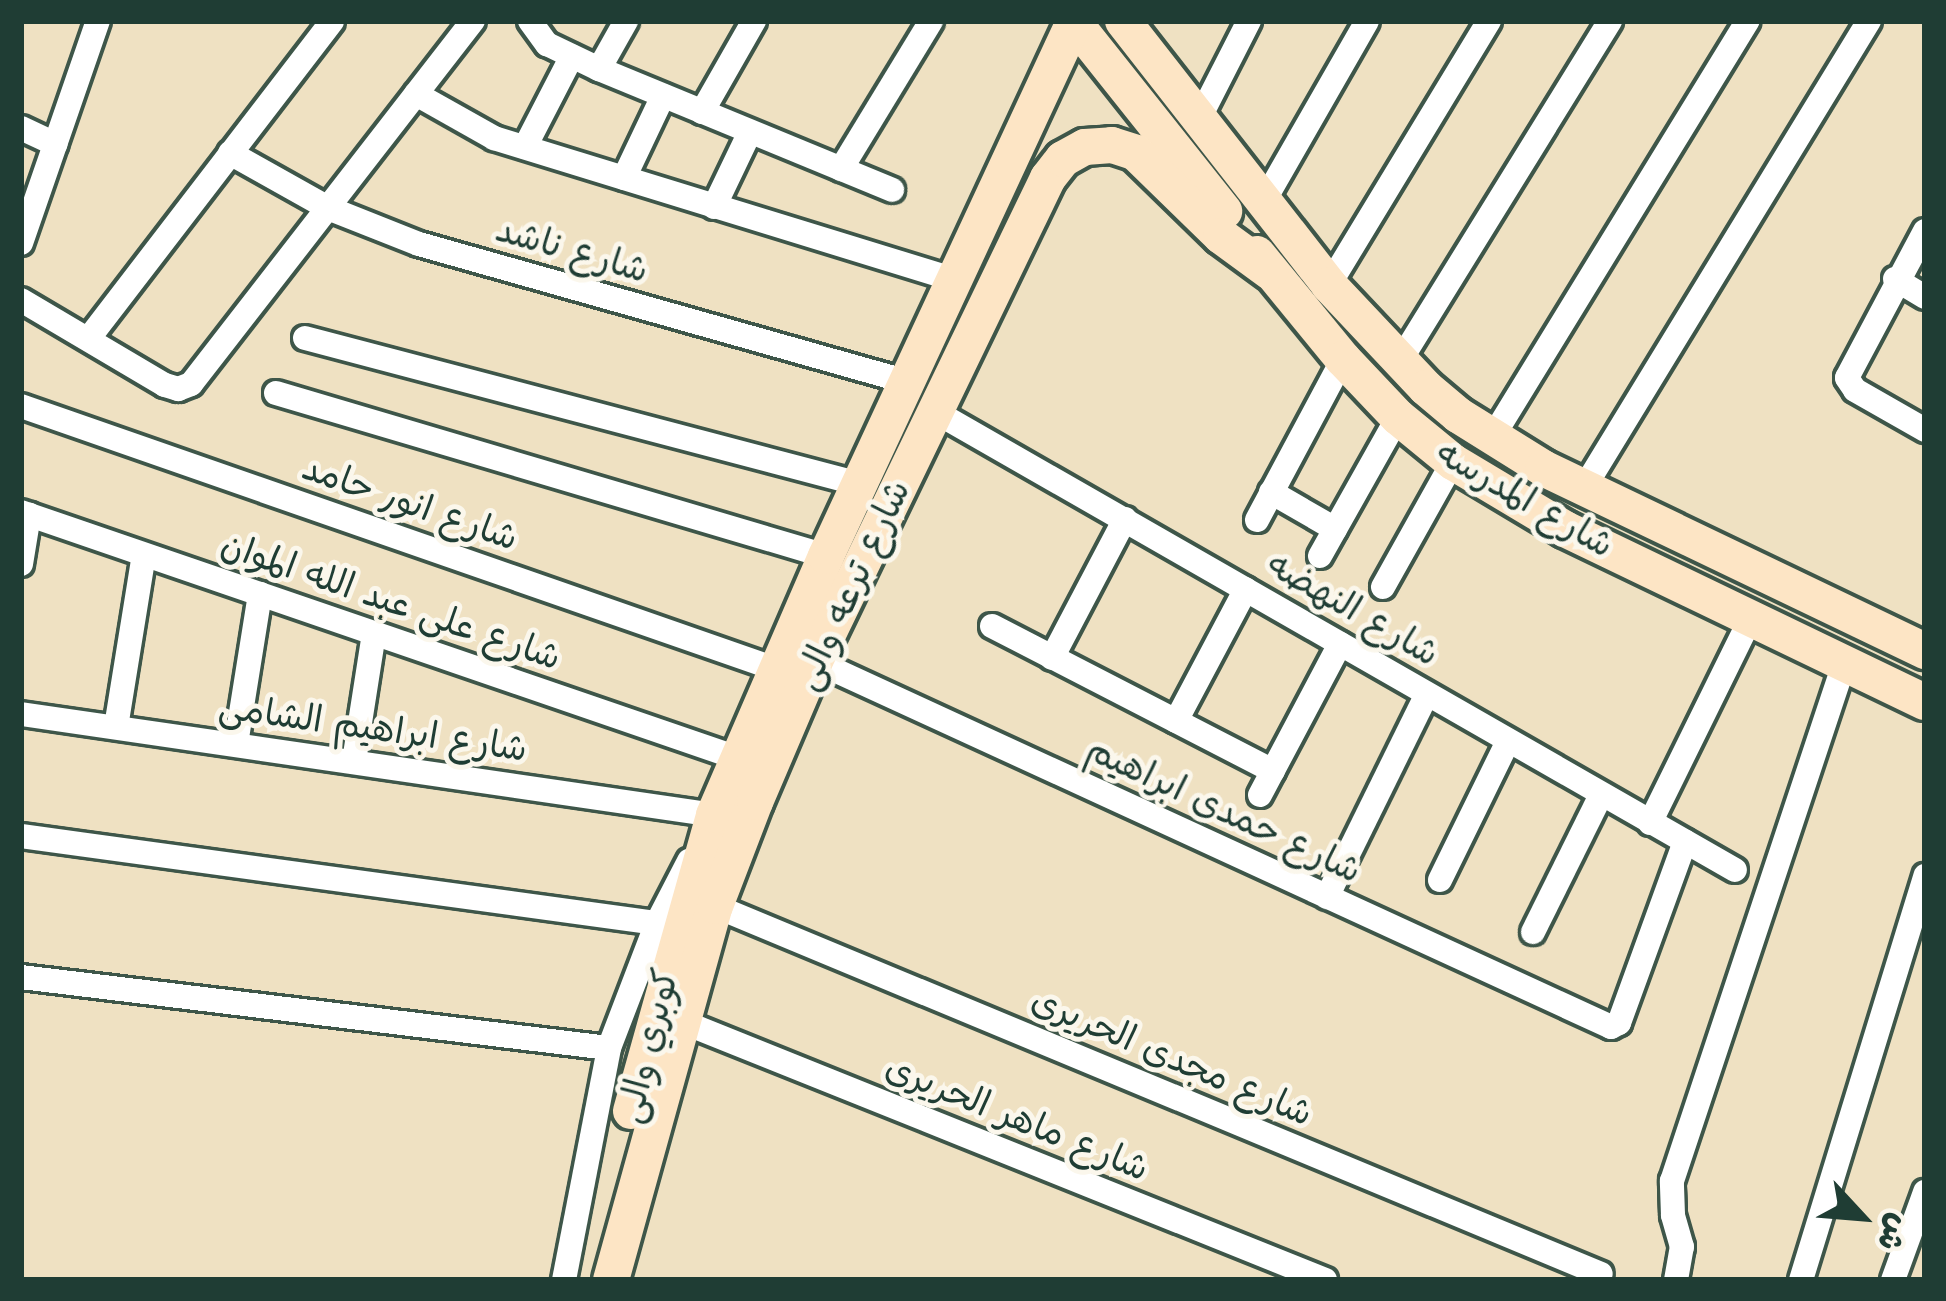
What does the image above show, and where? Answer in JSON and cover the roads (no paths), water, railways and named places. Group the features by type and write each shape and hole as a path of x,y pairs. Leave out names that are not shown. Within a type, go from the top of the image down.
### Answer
{"main road":[{"name":"شارع المدرسه","path":"1073,22 1343,359 1398,417 1453,463 1522,506 1925,702"},
{"name":"شارع ترعه والى","path":"714,815 826,556 1073,22"},
{"name":"شارع المدرسه","path":"1129,24 1329,285 1442,401 1543,468 1925,650"},
{"name":"شارع ترعه والى","path":"665,1079 715,906 815,661 1048,178 1064,159 1084,147 1112,145 1136,153 1221,236 1270,272"},
{"path":"1522,506 1543,468"},
{"name":"كوبري والى","path":"596,1280 635,1094 714,815"},
{"name":"كوبري والى","path":"610,1280 665,1079"}],"street":[{"path":"21,243 98,21"},
{"path":"89,338 332,21"},
{"path":"21,300 165,386 178,389 191,384 472,21"},
{"path":"530,21 548,44 599,70 892,190"},
{"path":"599,70 626,21"},
{"path":"703,112 754,21"},
{"path":"841,169 931,21"},
{"path":"1200,117 1249,21"},
{"path":"1264,201 1367,21"},
{"path":"1329,285 1489,21"},
{"path":"1400,362 1610,21"},
{"path":"1492,438 1748,21"},
{"path":"1584,488 1870,21"},
{"path":"525,147 572,56"},
{"path":"416,94 494,138 955,280"},
{"path":"624,178 663,96"},
{"path":"21,128 56,144"},
{"path":"714,207 750,132"},
{"name":"شارع ناشد","path":"230,153 328,208 419,244 908,382"},
{"path":"1925,231 1848,370 1855,390 1925,430"},
{"path":"1895,279 1925,297"},
{"path":"305,338 860,484"},
{"path":"1256,520 1343,359"},
{"path":"276,393 826,556"},
{"name":"شارع انور حامد","path":"21,406 776,669"},
{"name":"شارع النهضه","path":"934,411 1735,870"},
{"path":"1320,556 1398,417"},
{"path":"1383,587 1453,463"},
{"path":"1271,492 1335,530"},
{"path":"21,564 25,513"},
{"name":"شارع على عبد الله الموان","path":"25,513 738,758"},
{"path":"1052,658 1125,519"},
{"path":"116,728 144,554"},
{"path":"1176,721 1246,589"},
{"path":"236,744 260,594"},
{"path":"1650,823 1751,618"},
{"path":"992,626 1273,771"},
{"path":"354,760 374,634"},
{"path":"1260,794 1340,644"},
{"name":"شارع حمدى ابراهيم","path":"815,661 1602,1025 1618,1023 1685,842"},
{"path":"1676,1280 1682,1247 1673,1215 1672,1181 1844,664"},
{"path":"1327,897 1427,694"},
{"name":"شارع ابراهيم الشامى","path":"21,714 714,815"},
{"path":"1440,880 1508,741"},
{"path":"1533,932 1601,795"},
{"name":"شارع ترعه والى","path":"564,1280 610,1048 657,922 714,815"},
{"path":"21,836 657,922"},
{"path":"1801,1280 1925,876"},
{"name":"شارع مجدى الحريرى","path":"715,906 1601,1274"},
{"path":"21,977 610,1048"},
{"name":"شارع ماهر الحريرى","path":"683,1022 1325,1280"},
{"name":"شارع ترعه والى","path":"630,1280 665,1079"},
{"path":"1893,1280 1920,1221 1925,1192"}]}
